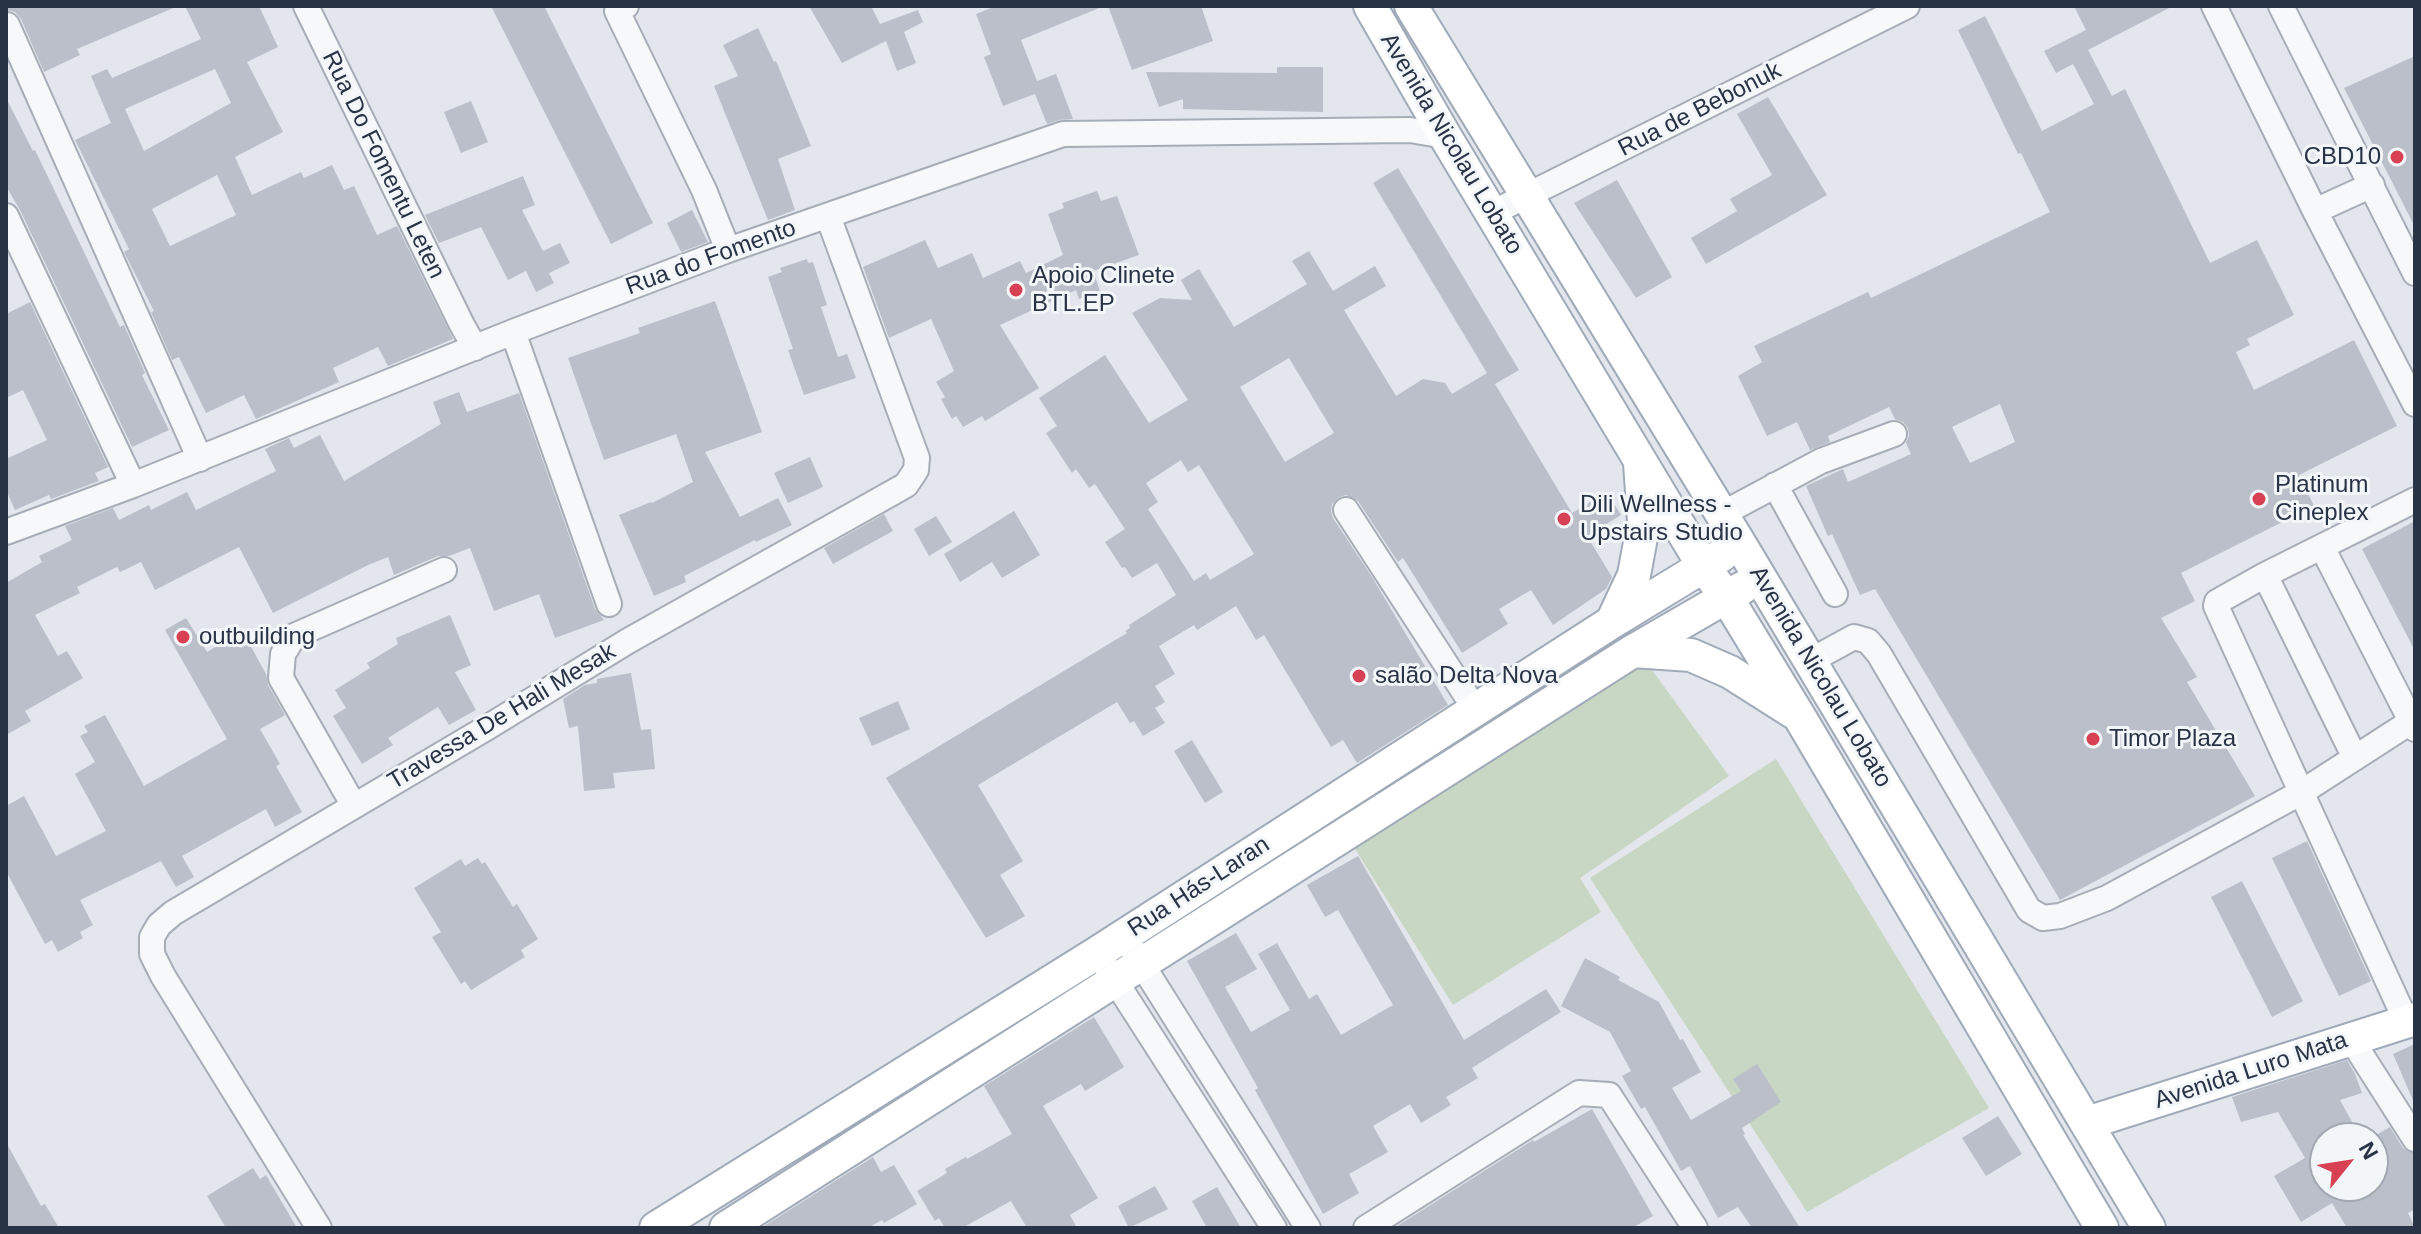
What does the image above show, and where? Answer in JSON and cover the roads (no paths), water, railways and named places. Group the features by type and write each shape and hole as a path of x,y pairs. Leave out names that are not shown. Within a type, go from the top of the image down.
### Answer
{"main road":[{"name":"Avenida Nicolau Lobato","path":"1370,6 1704,567 1727,598 1799,716 2102,1228"},
{"name":"Avenida Nicolau Lobato","path":"1411,6 1722,514 2149,1228"},
{"path":"1612,622 1634,575 1644,521 1640,459"},
{"name":"Rua Hás-Laran","path":"656,1228 1124,936 1475,709 1740,544"},
{"name":"Rua Hás-Laran","path":"726,1228 1633,651 1760,577"},
{"path":"1633,651 1691,655 1730,672 1799,716"},
{"name":"Avenida Luro Mata","path":"2087,1123 2411,1020"}],"street":[{"name":"Rua Do Fomentu Leten","path":"306,6 475,348"},
{"name":"Rua de Bebonuk","path":"1492,213 1907,6"},
{"path":"2214,6 2415,404"},
{"path":"2281,6 2415,273"},
{"path":"619,8 704,190 728,250"},
{"path":"7,25 200,459"},
{"name":"Rua do Fomento","path":"6,532 200,459 513,332 728,250 1063,134 1410,130 1445,136"},
{"path":"2315,211 2372,185"},
{"path":"6,216 133,485"},
{"name":"Travessa De Hali Mesak","path":"319,1228 163,976 152,954 152,937 159,925 173,913 628,641 906,485 916,470 917,458 828,216"},
{"path":"513,332 609,604"},
{"path":"1722,514 1821,461 1894,434"},
{"path":"1775,485 1835,594"},
{"path":"2411,1020 2216,606 2217,602 2265,575 2415,500"},
{"path":"1346,510 1475,709"},
{"path":"1810,661 1854,637 1868,641 1887,667 2029,910 2043,918 2060,916 2107,898 2302,792 2414,723 2322,547"},
{"path":"354,806 281,678 283,654 294,636 444,570"},
{"path":"2265,575 2355,758"},
{"path":"1124,936 1308,1228"},
{"path":"1097,953 1274,1228"},
{"path":"2351,1039 2415,1139"},
{"path":"1366,1228 1579,1093 1609,1095 1695,1228"}],"place":[{"name":"CBD10","path":"2397,157"},
{"name":"Apoio Clinete BTL.EP","path":"1016,290"},
{"name":"Platinum Cineplex","path":"2259,499"},
{"name":"Dili Wellness - Upstairs Studio","path":"1564,519"},
{"name":"outbuilding","path":"183,637"},
{"name":"salão Delta Nova","path":"1359,676"},
{"name":"Timor Plaza","path":"2093,739"}]}
